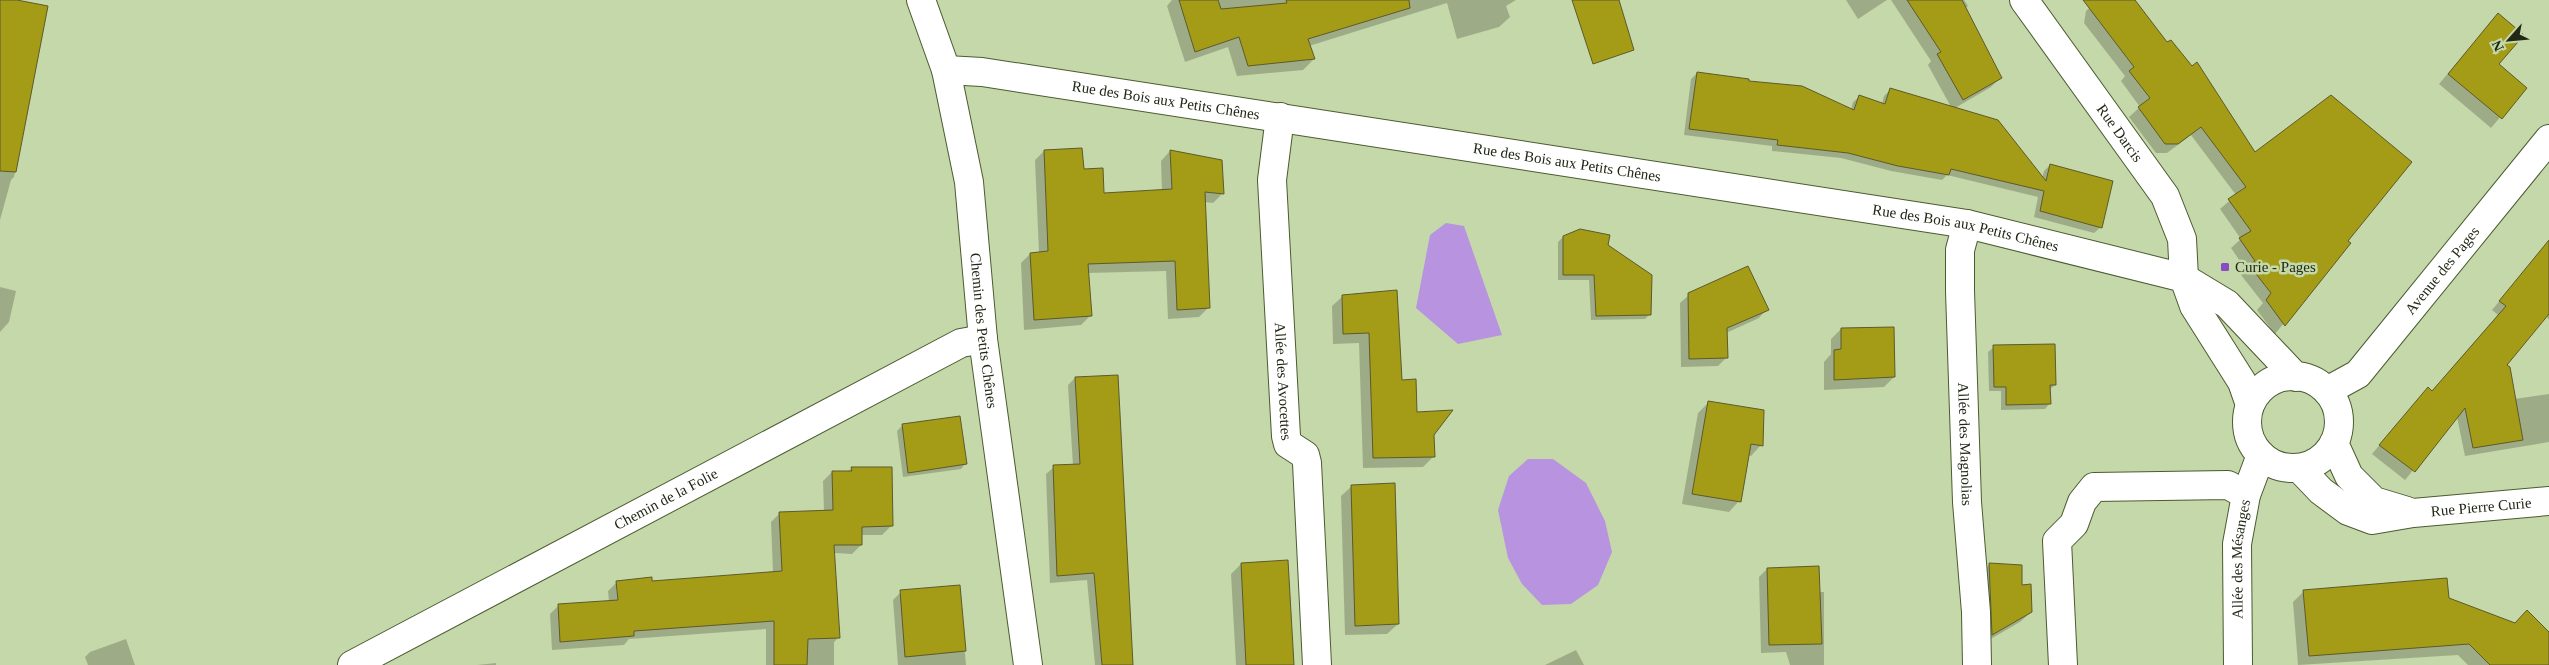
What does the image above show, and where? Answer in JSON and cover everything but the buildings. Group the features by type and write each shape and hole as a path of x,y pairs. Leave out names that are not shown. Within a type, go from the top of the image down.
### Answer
{"street":[{"name":"Chemin des Petits Chênes","path":"921,0 946,70 969,182 983,338 1028,665"},
{"name":"Rue Darcis","path":"2024,0 2165,196 2182,239 2184,278 2194,306 2242,382 2250,405"},
{"name":"Rue des Bois aux Petits Chênes","path":"946,70 982,72 1966,224 2184,278"},
{"name":"Allée des Avocettes","path":"1280,117 1272,180 1286,436 1288,444 1305,455 1307,463 1317,665"},
{"name":"Avenue des Pages","path":"2327,391 2358,374 2549,140"},
{"name":"Allée des Magnolias","path":"1966,224 1960,250 1960,291 1967,502 1976,612 1977,665"},
{"path":"2184,278 2227,304 2296,377"},
{"name":"Chemin de la Folie","path":"352,665 961,342 983,338"},
{"path":"2296,377 2308,379 2327,391 2339,416 2338,430 2334,443 2325,455 2313,464 2299,468 2285,468 2272,463 2261,455 2252,442 2247,428 2250,405 2262,388 2272,381 2296,377"},
{"name":"Rue Pierre Curie","path":"2334,443 2349,476 2374,502 2413,513"},
{"name":"Allée des Mésanges","path":"2238,665 2237,544 2246,495 2261,455"},
{"name":"Rue Pierre Curie","path":"2299,468 2321,491 2356,514 2372,520 2413,513 2549,500"},
{"path":"2063,665 2057,540 2074,524 2082,502 2094,487 2228,485 2246,495"}],"shaded area":[{"path":"1446,223 1464,226 1502,335 1458,344 1416,308 1430,235"},
{"path":"1528,459 1553,459 1586,483 1605,521 1612,552 1598,585 1571,604 1542,605 1522,584 1508,558 1498,510 1509,476"}],"place":[{"name":"Curie - Pages","path":"2225,267"}]}
